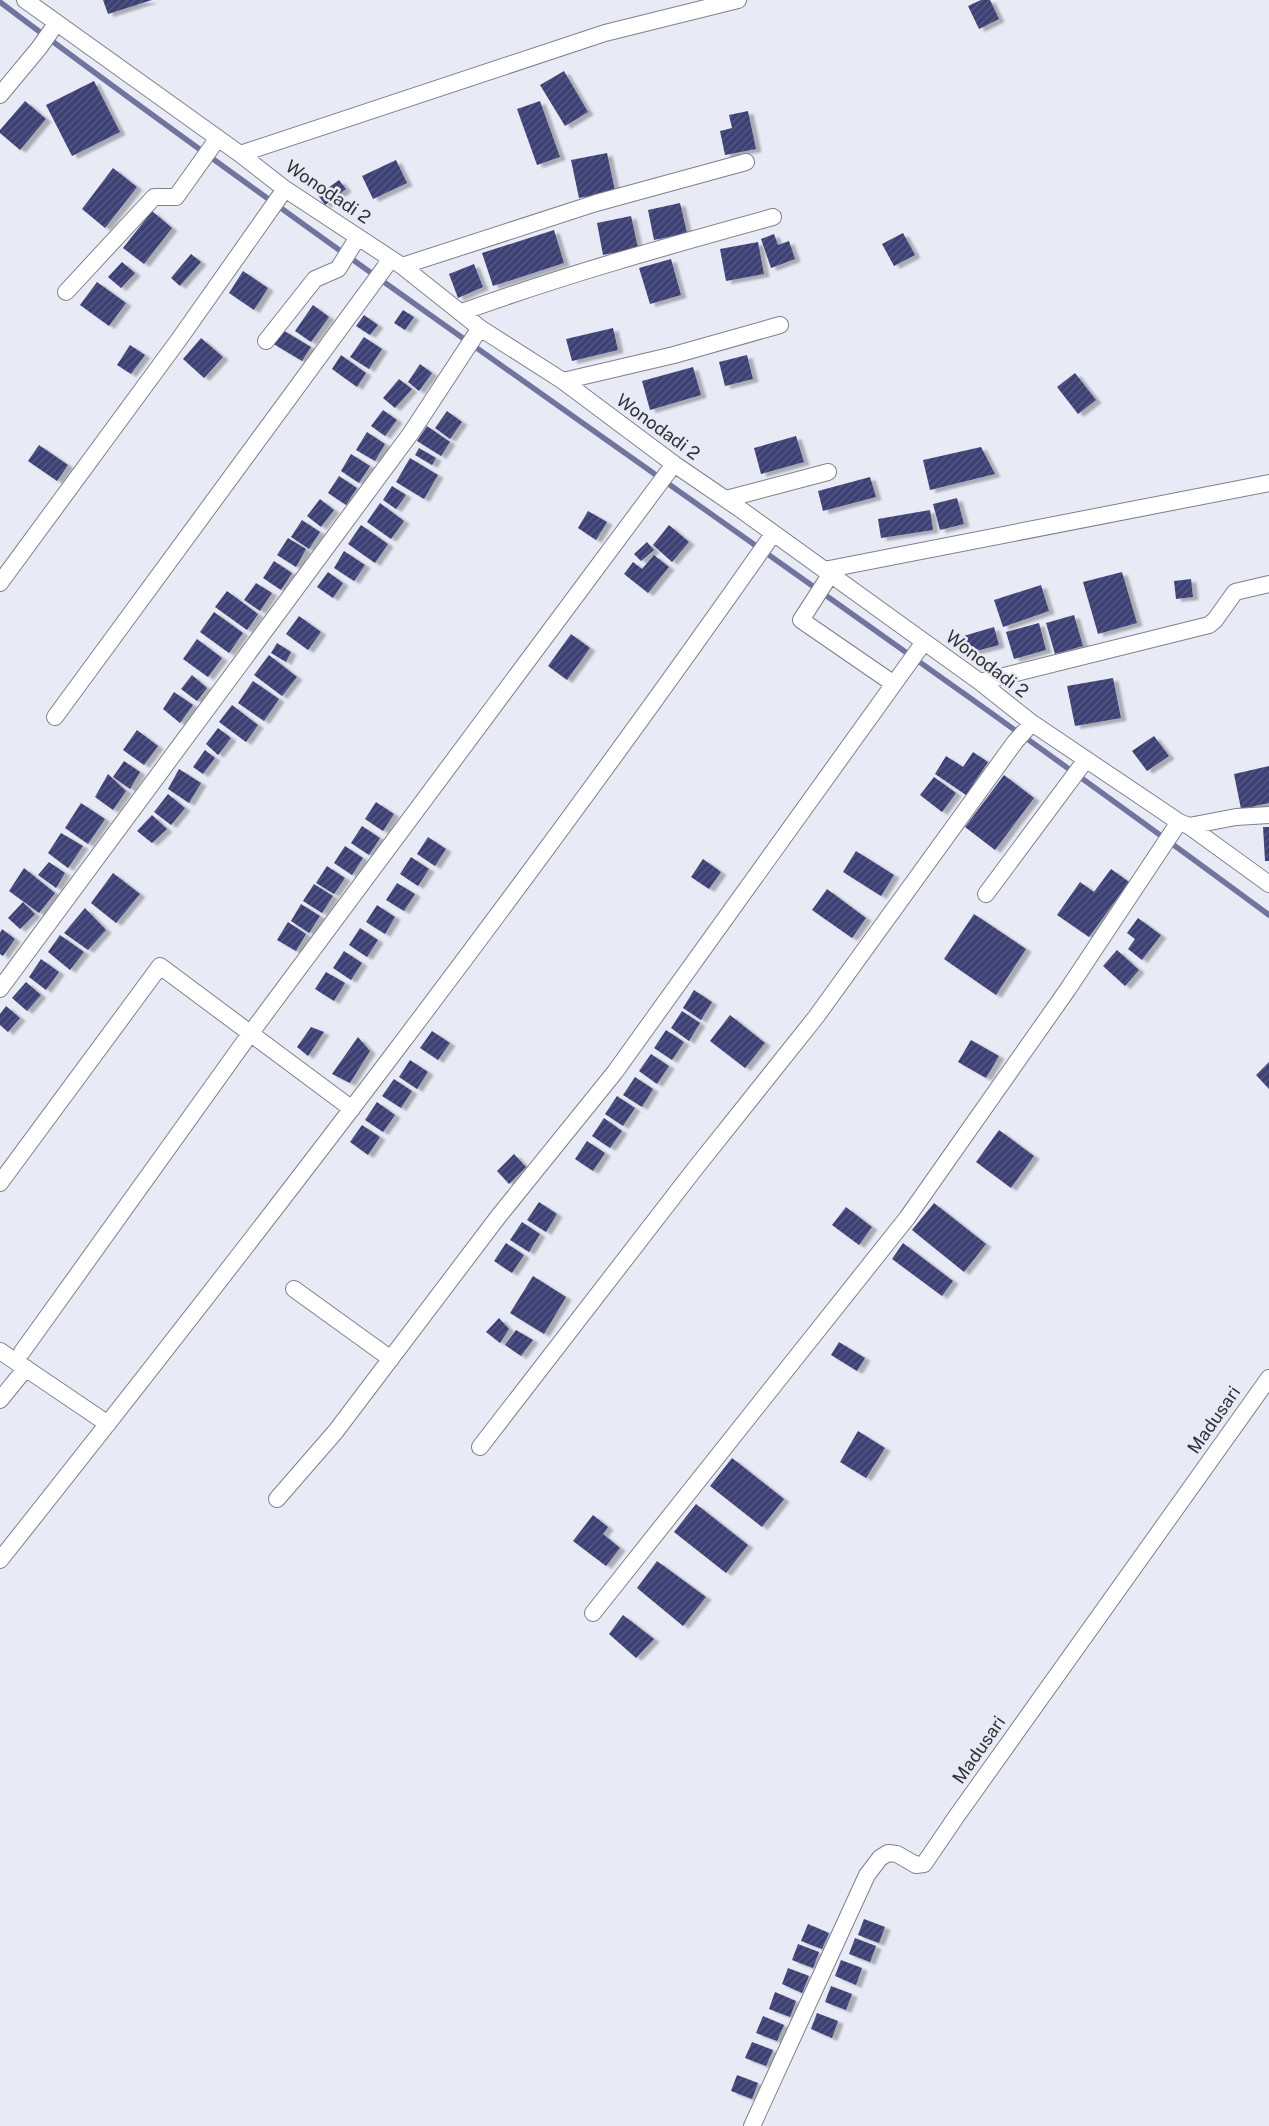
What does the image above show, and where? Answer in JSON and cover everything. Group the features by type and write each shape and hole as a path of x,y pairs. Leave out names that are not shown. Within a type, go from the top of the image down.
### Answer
{"street":[{"name":"Wonodadi 2","path":"25,0 53,29 210,149 240,154 278,199 358,237 392,265 462,312 478,332 563,382 666,476 726,499 766,544 826,577 921,646 980,682 1024,732 1078,770 1176,831 1269,884"},
{"path":"240,154 605,33 738,0"},
{"path":"0,95 53,29"},
{"path":"66,292 154,197 176,197 210,149"},
{"path":"55,717 375,283 392,265 596,203 746,162"},
{"path":"0,583 180,338 278,199"},
{"path":"462,312 540,283 773,217"},
{"path":"266,342 316,279 338,269 358,237"},
{"path":"563,382 674,355 780,326"},
{"path":"0,989 411,433 478,332"},
{"path":"726,499 828,472"},
{"path":"0,1400 24,1360 250,1034 666,476"},
{"path":"894,684 801,620 826,577 1269,483"},
{"path":"0,1560 352,1109 596,783 766,544"},
{"path":"980,682 1209,626 1216,620 1235,592 1269,584"},
{"path":"277,1499 336,1431 498,1217 615,1072 921,646"},
{"path":"480,1447 694,1170 816,1017 1024,732"},
{"path":"986,894 1078,770"},
{"path":"593,1613 907,1218 1176,831 1236,817 1269,815"},
{"path":"0,1182 160,966 352,1109"},
{"path":"294,1289 391,1359"},
{"path":"0,1351 24,1360 108,1424"},
{"name":"Madusari","path":"752,2126 868,1875 880,1858 888,1853 897,1854 916,1866 924,1864 1269,1378"}],"building":[{"path":"103,0 152,0 108,14"},
{"path":"981,0 990,0 999,19 979,29 968,6"},
{"path":"564,71 588,112 565,126 540,85"},
{"path":"94,81 120,132 72,156 46,105"},
{"path":"25,101 46,119 20,150 0,133 0,130"},
{"path":"540,101 560,157 537,165 517,109"},
{"path":"748,111 756,149 725,155 720,131 732,128 729,115"},
{"path":"607,153 615,191 579,198 571,160"},
{"path":"396,160 407,183 373,199 362,176"},
{"path":"113,168 137,187 105,228 82,209"},
{"path":"339,180 346,189 325,205 318,195"},
{"path":"680,203 687,233 654,240 648,210"},
{"path":"152,211 172,228 144,264 123,248"},
{"path":"631,216 638,248 603,255 597,223"},
{"path":"554,230 564,263 493,286 482,253"},
{"path":"903,233 915,255 894,266 882,244"},
{"path":"774,234 778,245 789,241 795,259 771,268 761,239"},
{"path":"758,242 764,274 726,281 720,249"},
{"path":"191,254 201,262 180,286 171,278"},
{"path":"671,259 681,295 650,304 639,268"},
{"path":"122,262 135,273 121,288 108,277"},
{"path":"474,264 483,287 458,298 449,274"},
{"path":"243,271 268,288 254,310 229,293"},
{"path":"97,282 126,303 109,326 80,305"},
{"path":"313,305 329,317 311,342 295,331"},
{"path":"403,310 414,317 405,330 394,323"},
{"path":"364,315 378,325 370,335 356,326"},
{"path":"613,328 618,350 572,361 566,339"},
{"path":"281,329 311,347 302,361 272,343"},
{"path":"364,337 382,349 369,369 350,357"},
{"path":"201,338 223,357 204,378 183,359"},
{"path":"130,345 145,355 131,374 117,365"},
{"path":"341,355 366,373 357,387 332,369"},
{"path":"747,355 753,379 725,386 719,362"},
{"path":"420,364 432,373 419,391 408,382"},
{"path":"693,367 701,395 650,410 642,381"},
{"path":"1075,373 1096,400 1078,414 1057,387"},
{"path":"399,379 412,389 395,408 383,398"},
{"path":"383,410 397,420 385,436 371,426"},
{"path":"447,411 462,422 450,439 435,428"},
{"path":"427,426 450,442 441,456 417,441"},
{"path":"367,432 385,444 375,461 356,450"},
{"path":"796,436 804,462 761,474 754,448"},
{"path":"39,445 68,465 57,481 28,461"},
{"path":"981,447 995,474 930,490 923,460"},
{"path":"419,448 436,458 432,465 415,455"},
{"path":"351,454 370,466 359,483 341,471"},
{"path":"410,458 438,475 424,499 396,482"},
{"path":"339,476 357,488 346,505 328,493"},
{"path":"870,477 876,497 823,511 818,491"},
{"path":"392,486 406,495 396,509 383,500"},
{"path":"957,498 964,524 940,530 933,504"},
{"path":"320,499 334,510 321,527 307,516"},
{"path":"380,503 404,521 391,539 367,522"},
{"path":"930,510 933,530 881,538 878,519"},
{"path":"588,511 607,522 596,540 578,528"},
{"path":"302,520 320,532 309,549 291,537"},
{"path":"361,525 388,544 375,563 348,544"},
{"path":"669,525 689,542 672,562 653,545"},
{"path":"288,538 306,549 296,567 277,555"},
{"path":"647,542 654,550 641,561 634,554"},
{"path":"344,551 365,565 354,581 334,568"},
{"path":"654,555 669,567 648,593 624,574 633,562 642,569"},
{"path":"274,561 292,573 281,590 263,578"},
{"path":"328,572 343,583 333,598 317,587"},
{"path":"1122,572 1137,623 1098,634 1083,582"},
{"path":"1191,579 1193,597 1176,599 1174,581"},
{"path":"256,583 272,593 260,611 244,600"},
{"path":"1041,585 1049,611 1003,627 994,600"},
{"path":"227,591 258,614 247,630 215,607"},
{"path":"214,612 243,633 229,653 200,632"},
{"path":"1074,615 1083,646 1055,654 1046,623"},
{"path":"299,616 321,632 308,650 286,634"},
{"path":"1039,623 1046,650 1014,659 1006,632"},
{"path":"994,627 999,645 965,654 960,637"},
{"path":"571,634 590,648 567,680 548,666"},
{"path":"197,639 222,658 208,677 183,659"},
{"path":"277,643 291,652 286,662 271,653"},
{"path":"269,655 297,677 282,696 254,675"},
{"path":"192,675 207,688 197,701 181,689"},
{"path":"1113,678 1121,718 1075,726 1067,686"},
{"path":"253,681 279,699 264,721 238,703"},
{"path":"174,692 193,705 180,723 163,709"},
{"path":"232,705 258,725 246,742 219,722"},
{"path":"218,728 231,738 218,755 206,744"},
{"path":"137,730 158,746 144,765 123,750"},
{"path":"1154,736 1169,756 1147,771 1132,751"},
{"path":"205,750 215,758 203,774 193,767"},
{"path":"973,752 988,762 966,795 935,774 946,756 963,767"},
{"path":"124,761 140,772 130,789 113,777"},
{"path":"1269,766 1269,803 1241,809 1234,774"},
{"path":"179,769 201,783 189,803 168,789"},
{"path":"108,774 126,791 113,810 95,797"},
{"path":"1004,775 1034,798 995,850 965,827"},
{"path":"934,777 956,793 942,812 920,795"},
{"path":"168,794 185,808 171,825 154,812"},
{"path":"376,802 394,814 383,831 365,819"},
{"path":"81,803 105,819 88,844 65,828"},
{"path":"152,815 167,829 152,843 137,831"},
{"path":"362,826 380,838 369,855 351,843"},
{"path":"1263,827 1269,827 1269,861 1265,861"},
{"path":"61,833 83,846 68,868 48,853"},
{"path":"428,837 446,849 435,866 417,854"},
{"path":"345,846 363,858 352,875 334,863"},
{"path":"856,851 894,875 881,896 843,872"},
{"path":"411,857 429,869 418,886 400,874"},
{"path":"703,859 721,872 709,889 691,877"},
{"path":"49,862 65,873 56,888 38,875"},
{"path":"327,866 345,878 334,894 316,883"},
{"path":"24,868 55,893 39,913 9,891"},
{"path":"1111,869 1129,882 1089,937 1057,915 1080,882 1094,892"},
{"path":"113,873 140,894 116,923 91,903"},
{"path":"397,883 415,894 404,911 386,900"},
{"path":"314,884 333,896 322,913 303,901"},
{"path":"827,889 866,918 852,938 812,910"},
{"path":"23,902 35,914 20,929 8,918"},
{"path":"301,904 320,916 309,933 291,921"},
{"path":"377,905 395,917 385,934 366,922"},
{"path":"85,908 106,930 88,950 64,933"},
{"path":"974,914 1026,949 996,995 944,959"},
{"path":"1138,918 1161,935 1142,960 1128,949 1135,939 1127,933"},
{"path":"288,922 306,934 296,951 277,940"},
{"path":"360,928 378,940 367,957 349,945"},
{"path":"2,929 15,939 3,956 0,954 0,933"},
{"path":"60,935 84,952 70,970 48,952"},
{"path":"1117,950 1139,970 1125,986 1103,966"},
{"path":"344,951 362,963 351,980 333,968"},
{"path":"41,959 59,972 46,990 29,977"},
{"path":"326,972 345,983 334,1001 315,989"},
{"path":"26,982 41,995 27,1011 12,998"},
{"path":"694,990 712,1002 701,1020 683,1008"},
{"path":"6,1006 20,1018 8,1032 0,1025 0,1014"},
{"path":"682,1011 700,1023 689,1041 671,1028"},
{"path":"730,1015 765,1043 745,1068 710,1041"},
{"path":"311,1027 324,1032 308,1056 297,1047"},
{"path":"666,1030 684,1042 672,1060 654,1048"},
{"path":"432,1031 450,1043 438,1060 420,1048"},
{"path":"358,1037 370,1051 350,1083 332,1074"},
{"path":"971,1040 999,1056 986,1078 958,1062"},
{"path":"651,1054 669,1066 657,1084 639,1071"},
{"path":"410,1060 428,1072 417,1089 399,1077"},
{"path":"1269,1062 1269,1089 1256,1075"},
{"path":"635,1077 653,1089 642,1107 623,1095"},
{"path":"394,1079 412,1091 401,1108 382,1096"},
{"path":"617,1096 635,1108 623,1126 605,1114"},
{"path":"377,1102 395,1115 383,1132 365,1120"},
{"path":"604,1118 622,1131 610,1148 592,1136"},
{"path":"362,1125 380,1137 368,1155 350,1142"},
{"path":"999,1130 1034,1156 1011,1188 976,1162"},
{"path":"587,1141 605,1153 593,1171 575,1159"},
{"path":"514,1154 526,1167 509,1184 497,1171"},
{"path":"539,1202 557,1214 546,1232 527,1220"},
{"path":"934,1203 986,1244 964,1272 912,1230"},
{"path":"846,1207 872,1227 859,1245 832,1225"},
{"path":"522,1222 540,1234 529,1252 510,1240"},
{"path":"506,1243 524,1255 512,1273 494,1261"},
{"path":"903,1243 953,1281 942,1296 892,1259"},
{"path":"533,1276 566,1297 544,1334 510,1313"},
{"path":"499,1318 509,1329 500,1343 486,1332"},
{"path":"516,1330 533,1340 521,1356 505,1345"},
{"path":"839,1342 865,1358 857,1371 831,1355"},
{"path":"858,1431 885,1448 866,1478 840,1462"},
{"path":"732,1458 784,1499 762,1527 710,1486"},
{"path":"696,1504 748,1545 726,1573 674,1532"},
{"path":"593,1515 608,1527 603,1534 620,1548 606,1566 573,1541"},
{"path":"657,1561 706,1597 683,1626 637,1588"},
{"path":"623,1615 654,1639 636,1658 609,1634"},
{"path":"864,1919 885,1927 879,1943 858,1935"},
{"path":"808,1924 829,1933 822,1949 801,1941"},
{"path":"855,1938 876,1946 870,1962 849,1954"},
{"path":"798,1944 819,1952 813,1968 792,1960"},
{"path":"841,1960 862,1968 856,1985 835,1976"},
{"path":"788,1968 809,1976 802,1993 782,1984"},
{"path":"831,1986 852,1994 846,2010 825,2002"},
{"path":"775,1992 796,2001 790,2017 769,2009"},
{"path":"817,2013 838,2021 832,2038 811,2029"},
{"path":"763,2016 784,2025 777,2041 756,2033"},
{"path":"752,2042 773,2050 766,2066 745,2058"},
{"path":"737,2075 758,2083 752,2099 731,2091"}],"waterway":[{"path":"0,2 261,194 925,666 1269,915"}]}
